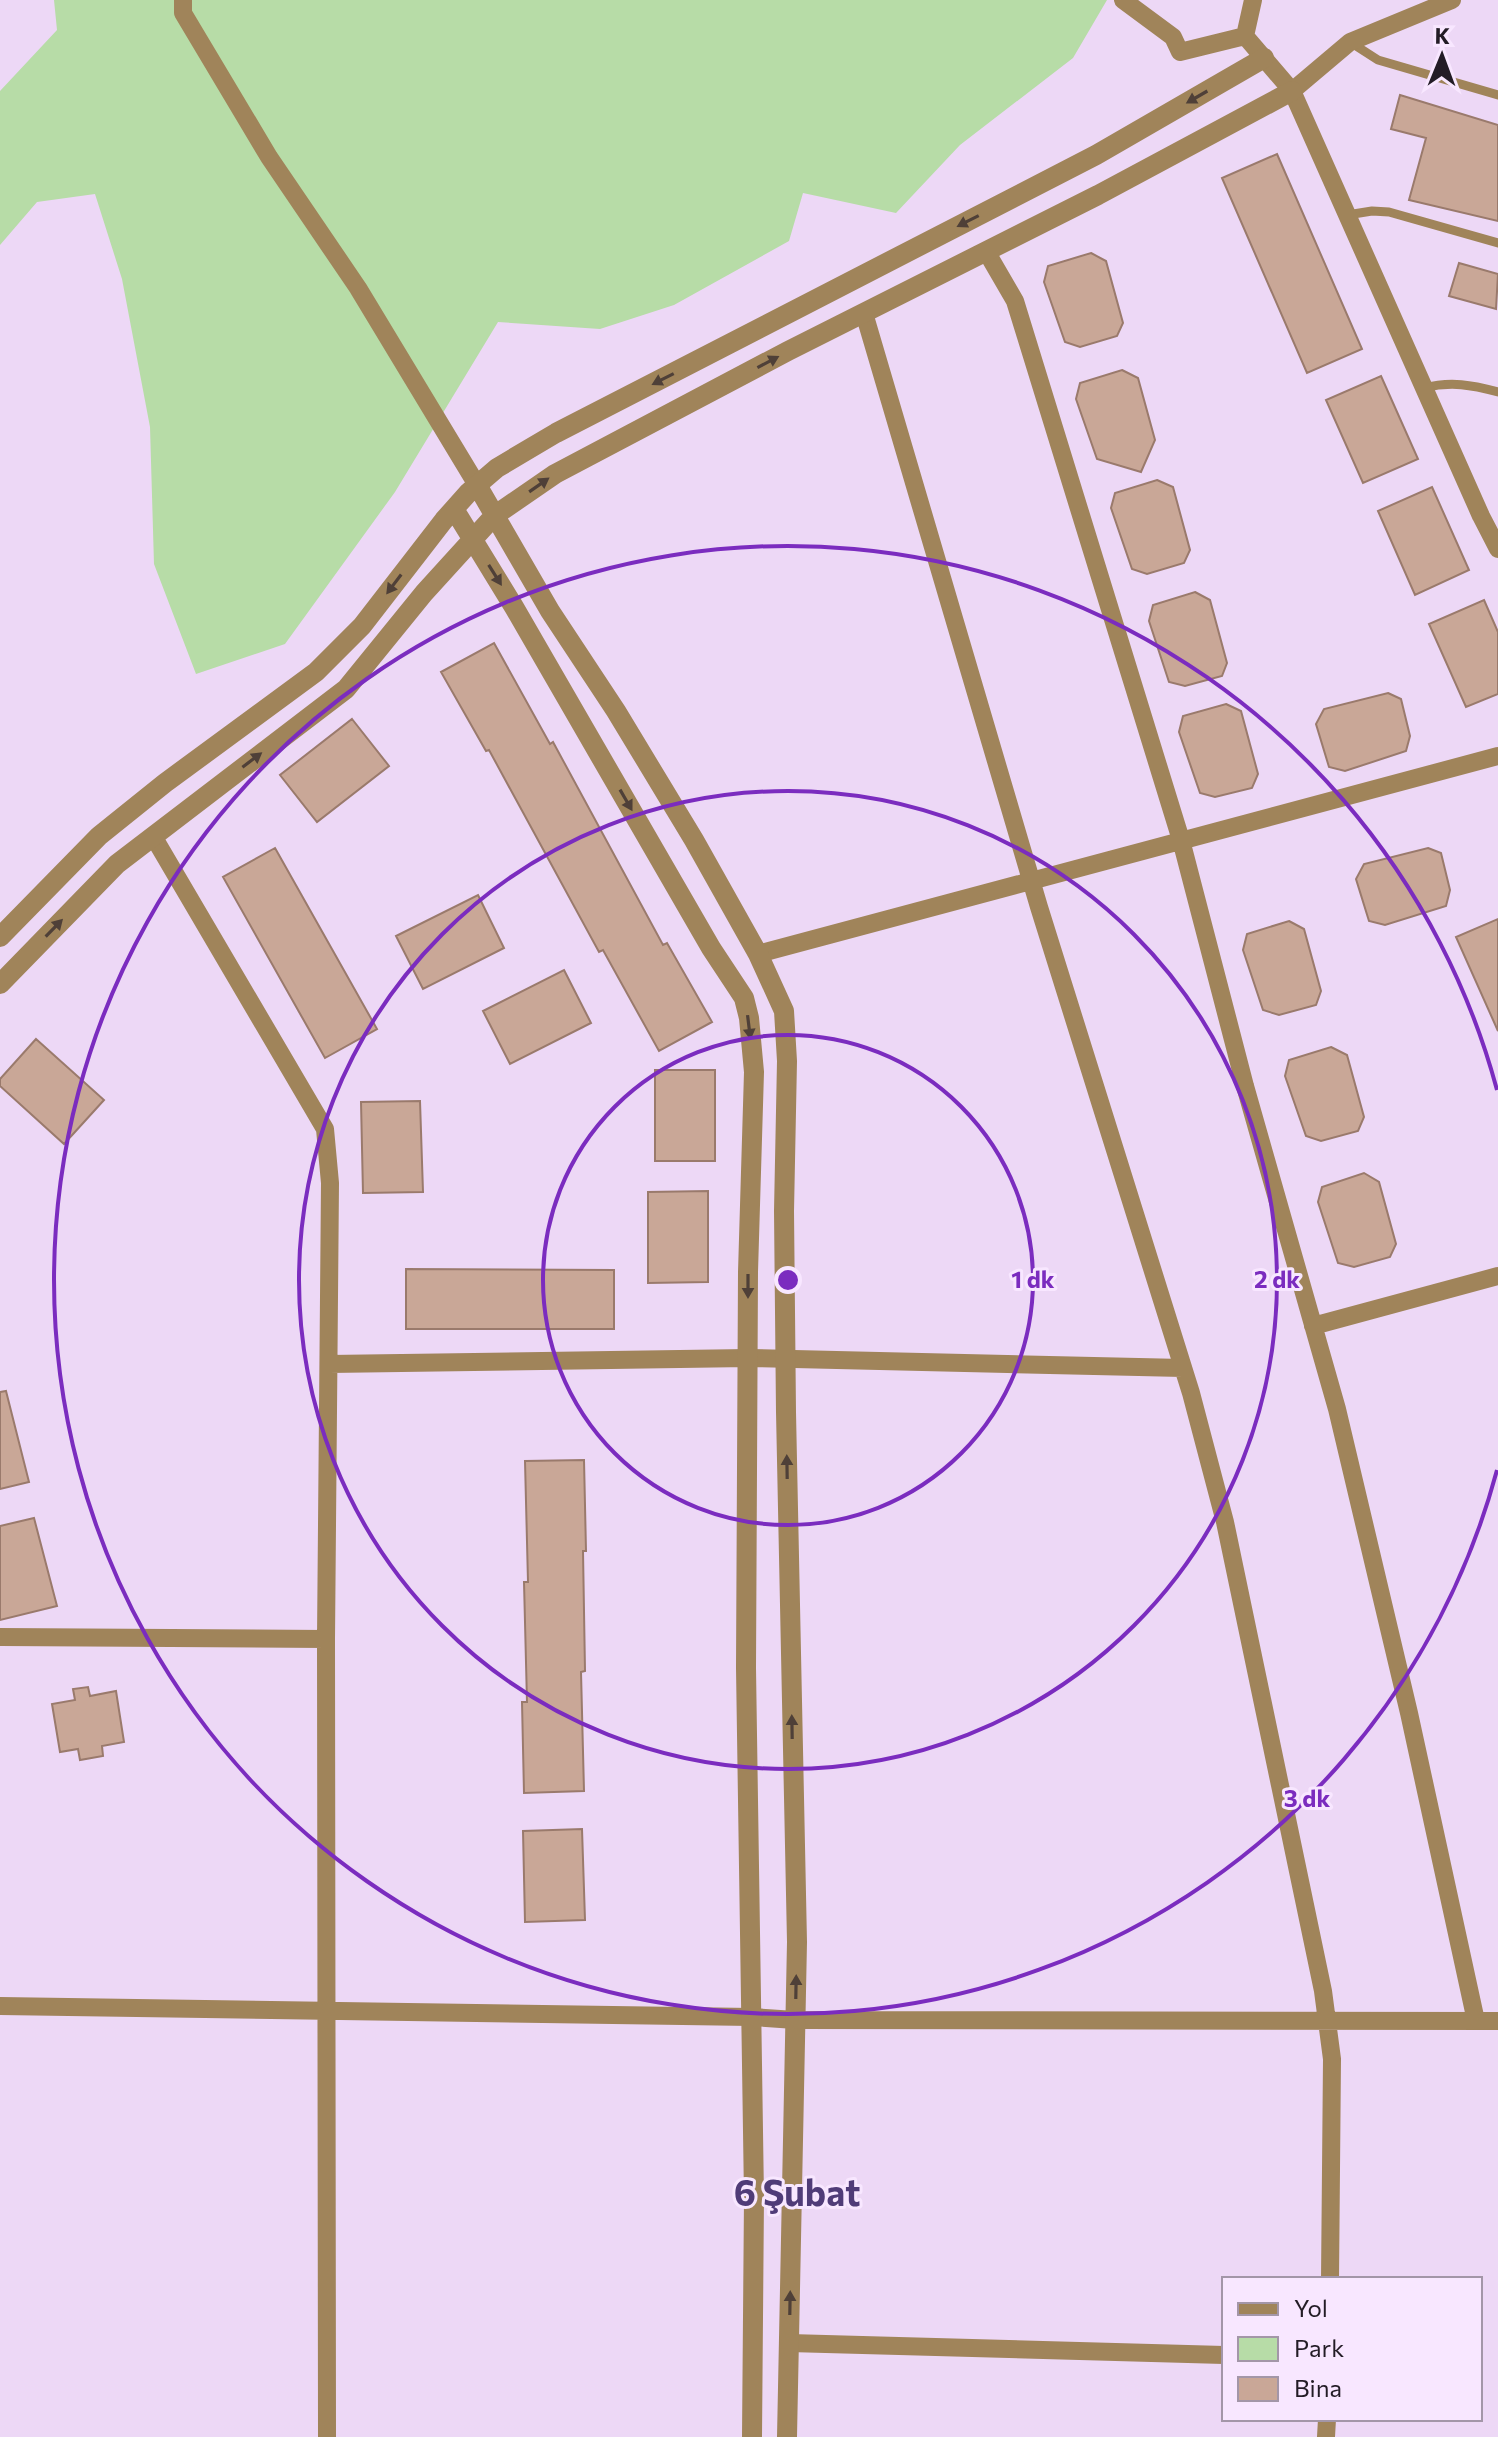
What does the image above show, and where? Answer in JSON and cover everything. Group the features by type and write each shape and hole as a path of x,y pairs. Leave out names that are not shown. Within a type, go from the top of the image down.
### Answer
{"street":[{"path":"183,0 183,13 269,157 358,288 550,611 616,711 694,840 758,954 784,1011 787,1061 784,1211 786,1360 797,1942 787,2437"},
{"path":"1123,0 1173,37 1180,52 1245,36"},
{"path":"1245,36 1253,0"},
{"path":"0,984 117,864 346,689 424,593 494,516 555,474 1292,91 1350,42 1452,0"},
{"path":"1245,36 1292,91 1498,549"},
{"path":"0,937 99,836 165,783 316,672 362,626 454,509 497,468 556,433 1096,155 1264,58"},
{"path":"986,251 1015,301 1181,840 1245,1086 1337,1409 1409,1713 1476,2021"},
{"path":"864,313 1031,879 1183,1368 1225,1522 1327,2021 1332,2059 1330,2277"},
{"path":"454,509 711,948 744,998 749,1018 754,1072 746,1668 754,2197 752,2437"},
{"path":"758,954 1498,756"},
{"path":"153,836 325,1129 330,1183 326,1639 327,2437"},
{"path":"1313,1326 1498,1276"},
{"path":"329,1364 748,1358 1183,1368"},
{"path":"0,1637 326,1639"},
{"path":"0,2006 795,2020 1498,2021"},
{"path":"789,2343 1222,2355"}],"lane":[{"path":"1350,42 1378,60 1498,95"},
{"path":"1347,215 1389,212 1498,243"},
{"path":"1424,388 1465,384 1498,392"}],"green space":[{"path":"54,0 1107,0 1073,58 960,145 896,213 803,193 789,241 674,305 600,329 498,322 395,492 285,644 196,674 154,564 150,427 122,279 95,194 37,202 0,245 0,91 57,30"}],"building":[{"path":"1400,95 1498,125 1498,221 1409,200 1426,138 1391,129"},
{"path":"1277,154 1362,349 1307,373 1222,178"},
{"path":"1091,253 1106,261 1123,323 1117,336 1080,347 1065,342 1044,282 1048,266"},
{"path":"1459,263 1498,274 1496,309 1449,296"},
{"path":"1122,370 1138,378 1155,440 1141,472 1097,459 1076,399 1080,383"},
{"path":"1381,376 1418,459 1363,483 1326,400"},
{"path":"1157,480 1173,487 1190,550 1184,563 1147,574 1132,569 1111,508 1115,493"},
{"path":"1432,487 1469,570 1415,595 1378,511"},
{"path":"1195,592 1210,600 1227,663 1222,676 1185,686 1169,682 1149,621 1153,605"},
{"path":"1484,600 1498,632 1498,694 1466,707 1429,624"},
{"path":"494,643 550,744 553,742 663,945 667,943 712,1022 659,1051 603,950 599,952 489,750 486,751 441,672"},
{"path":"1388,693 1401,699 1410,736 1406,751 1345,771 1329,767 1316,724 1324,709"},
{"path":"1226,704 1241,711 1258,774 1252,788 1215,797 1200,793 1179,732 1183,716"},
{"path":"352,719 389,766 317,822 280,775"},
{"path":"275,848 377,1029 325,1058 223,877"},
{"path":"1428,848 1441,853 1450,890 1446,906 1385,925 1369,921 1356,879 1364,864"},
{"path":"478,895 504,948 423,989 396,936"},
{"path":"1498,919 1498,1031 1456,937"},
{"path":"1289,921 1304,929 1321,991 1316,1005 1279,1015 1263,1010 1243,950 1247,934"},
{"path":"564,970 591,1023 510,1064 483,1011"},
{"path":"36,1039 104,1100 64,1144 0,1086 0,1079"},
{"path":"1331,1047 1347,1055 1364,1117 1358,1131 1321,1141 1306,1136 1285,1076 1289,1060"},
{"path":"655,1070 715,1070 715,1161 655,1161"},
{"path":"420,1101 423,1192 363,1193 361,1102"},
{"path":"1364,1173 1379,1182 1396,1244 1390,1257 1354,1267 1338,1263 1318,1202 1322,1187"},
{"path":"708,1191 708,1282 648,1283 648,1192"},
{"path":"406,1269 614,1270 614,1329 406,1329"},
{"path":"6,1391 29,1482 0,1489 0,1392"},
{"path":"584,1460 585,1671 581,1672 584,1791 524,1793 522,1702 527,1702 524,1582 528,1582 525,1461"},
{"path":"34,1518 57,1606 0,1620 0,1526"},
{"path":"88,1687 90,1696 116,1691 124,1742 102,1746 103,1756 80,1760 78,1749 60,1752 52,1704 75,1700 73,1689"},
{"path":"582,1829 585,1920 525,1922 523,1831"}],"district":[{"name":"6 Şubat","path":"797,2193"}]}
